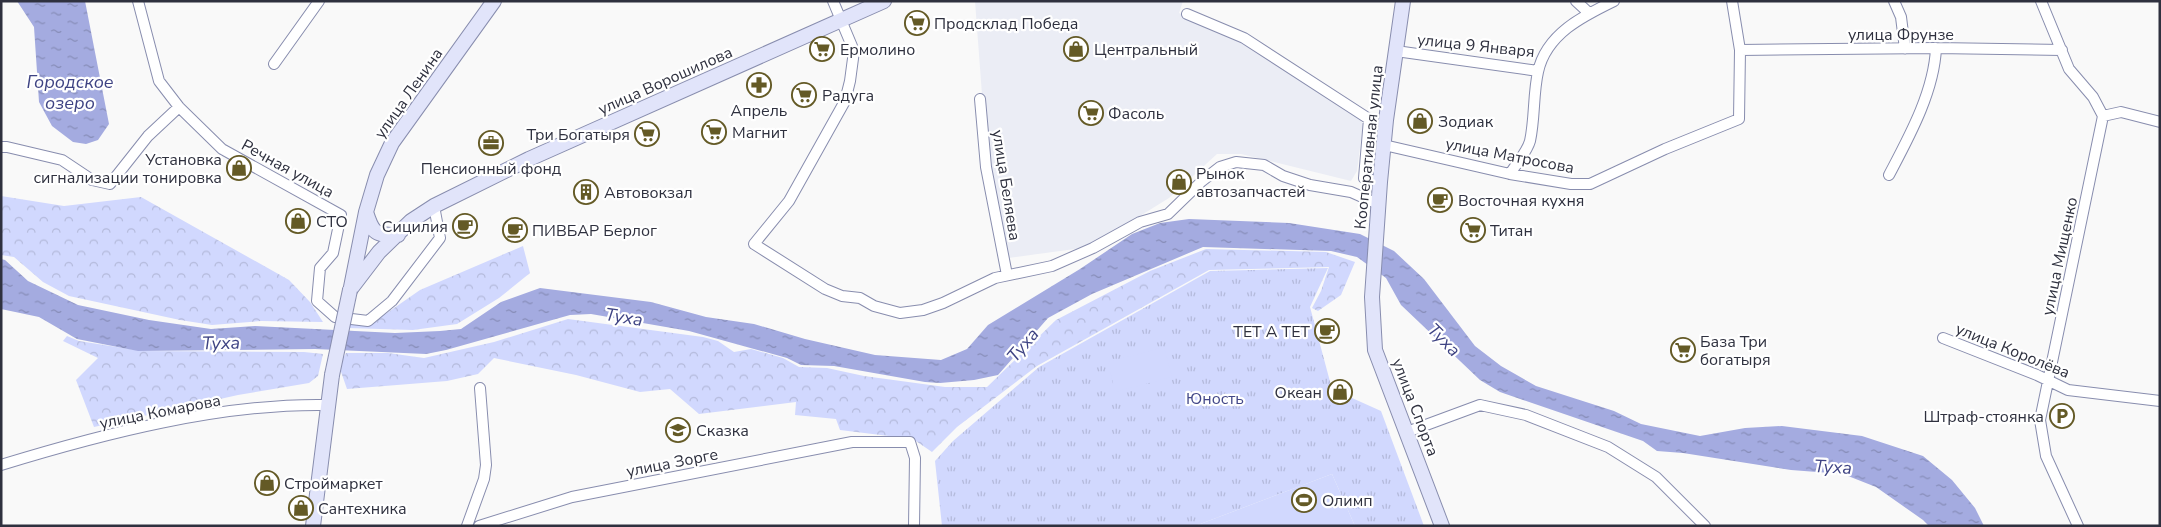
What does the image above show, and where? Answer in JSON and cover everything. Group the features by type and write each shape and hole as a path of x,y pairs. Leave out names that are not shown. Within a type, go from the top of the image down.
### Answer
{"main road":[{"name":"улица Ленина","path":"313,526 332,375 366,212 377,175 392,143 494,1"},
{"name":"улица Ворошилова","path":"350,290 379,252 412,221 434,206 529,159 689,90 884,1"},
{"name":"Кооперативная улица","path":"1372,297 1380,182 1403,1"},
{"path":"366,212 371,229 376,233 398,235"},
{"name":"улица Спорта","path":"1372,297 1376,350 1442,526"}],"street":[{"name":"Речная улица","path":"138,1 159,81 179,107 222,149 341,215 333,253 320,268 318,301 335,317 368,321 392,301 440,238 434,206"},
{"path":"274,64 319,1"},
{"path":"833,1 854,51 850,82 845,101 789,201 754,244 825,289 842,296 860,298 874,306 900,313 923,310 943,303 995,278 1052,266 1093,248 1140,222 1168,214 1202,181 1220,167 1236,162 1264,165 1283,176 1310,185 1351,192 1378,204"},
{"path":"1576,1 1589,13"},
{"name":"улица 9 Января","path":"1396,51 1538,71 1546,49 1569,26 1589,13 1614,1"},
{"path":"1732,1 1740,50"},
{"path":"1894,1 1901,17 1905,49"},
{"path":"2041,1 2069,69 2093,96 2103,116 2121,112 2160,122"},
{"path":"1187,14 1244,38 1370,119 1364,178 1380,182"},
{"path":"1889,175 1916,122 1935,62 1936,48"},
{"name":"улица Фрунзе","path":"1740,50 1936,48 2062,50"},
{"name":"улица Матросова","path":"1384,145 1510,174 1571,184 1590,184 1665,149 1739,119 1740,50"},
{"path":"1510,174 1530,142 1538,71"},
{"name":"улица Беляева","path":"980,99 986,167 1007,275"},
{"path":"1,147 62,160 92,180 110,184 148,136 179,107"},
{"name":"улица Мищенко","path":"2078,526 2046,456 2040,420 2103,116"},
{"name":"улица Королёва","path":"1943,338 2048,380 2068,390 2160,401"},
{"path":"466,526 484,479 486,464 480,388"},
{"name":"улица Комарова","path":"1,465 62,447 198,416 295,404 327,404"},
{"path":"1407,432 1480,405 1526,415 1608,447 1656,477 1705,526"},
{"name":"улица Зорге","path":"479,526 572,497 852,442 910,442 915,458 914,526"}],"shaded area":[{"path":"975,1 1183,1 1179,13 1240,41 1360,119 1363,124 1357,171 1351,181 1241,154 1217,154 1169,198 1090,247 1008,258 996,210 983,108"}],"green space":[{"path":"1,196 64,206 141,197 289,280 310,302 323,322 261,321 212,325 69,296 43,282 14,257 1,255"},
{"path":"523,246 530,273 499,298 457,324 413,330 347,328 351,324 374,322 420,290"},
{"path":"1206,249 1326,252 1355,262 1341,295 1318,311 1312,308 1321,291 1329,267 1209,270 1037,366 957,427 932,452 913,439 840,430 836,419 795,415 796,402 699,414 670,389 640,392 576,375 494,358 478,374 447,381 347,389 339,366 346,353 388,353 424,358 494,342 568,319 703,337 718,341 734,352 751,349 783,358 799,367 827,368 864,376 945,387 987,387 1056,320 1150,271"},
{"name":"Юность","path":"1328,268 1310,307 1332,389 1381,411 1424,526 1355,526 1332,474 1195,526 942,526 935,461 953,441 1039,367 1210,271"},
{"path":"67,336 79,341 142,351 304,352 323,354 318,376 309,383 238,395 94,427 76,380 98,358 63,341"},
{"path":"1164,347 1172,377 1115,392 1108,362"},
{"name":"Олимп","path":"1332,474 1355,526 1195,526"}],"water":[{"name":"Городское озеро","path":"17,1 85,1 109,124 98,140 86,144 73,142 52,126 39,102 34,27"},
{"name":"Туха","path":"1189,219 1289,223 1360,234 1394,251 1424,279 1475,346 1501,366 1536,386 1614,411 1641,424 1700,436 1745,428 1782,426 1862,436 1923,456 1952,480 1975,508 1984,526 1929,526 1876,487 1843,474 1791,470 1683,453 1657,451 1643,441 1500,392 1480,380 1401,305 1386,278 1357,257 1331,251 1203,247 1092,294 1048,318 998,375 974,380 940,383 834,366 801,365 787,358 689,331 591,314 570,315 426,354 315,349 138,351 77,339 39,317 1,309 1,259 5,260 28,281 78,305 149,320 211,329 255,326 395,333 461,329 501,302 540,288 651,302 706,317 754,324 805,339 875,355 941,360 967,349 988,325 1080,269 1132,234 1160,223"}],"place":[{"name":"Продсклад Победа","path":"917,23"},
{"name":"Ермолино","path":"822,49"},
{"name":"Центральный","path":"1076,49"},
{"name":"Апрель","path":"759,85"},
{"name":"Радуга","path":"804,95"},
{"name":"Фасоль","path":"1091,113"},
{"name":"Зодиак","path":"1420,121"},
{"name":"Магнит","path":"714,132"},
{"name":"Три Богатыря","path":"647,134"},
{"name":"Пенсионный фонд","path":"491,143"},
{"name":"Установка сигнализации тонировка","path":"239,168"},
{"name":"Рынок автозапчастей","path":"1179,182"},
{"name":"Автовокзал","path":"586,192"},
{"name":"Восточная кухня","path":"1440,200"},
{"name":"СТО","path":"298,221"},
{"name":"Сицилия","path":"465,226"},
{"name":"ПИВБАР Берлог","path":"515,230"},
{"name":"Титан","path":"1473,230"},
{"name":"ТЕТ А ТЕТ","path":"1327,331"},
{"name":"База Три богатыря","path":"1683,350"},
{"name":"Океан","path":"1340,392"},
{"name":"Штраф-стоянка","path":"2062,416"},
{"name":"Сказка","path":"678,430"},
{"name":"Строймаркет","path":"267,483"},
{"name":"Олимп","path":"1304,500"},
{"name":"Сантехника","path":"301,508"}]}
